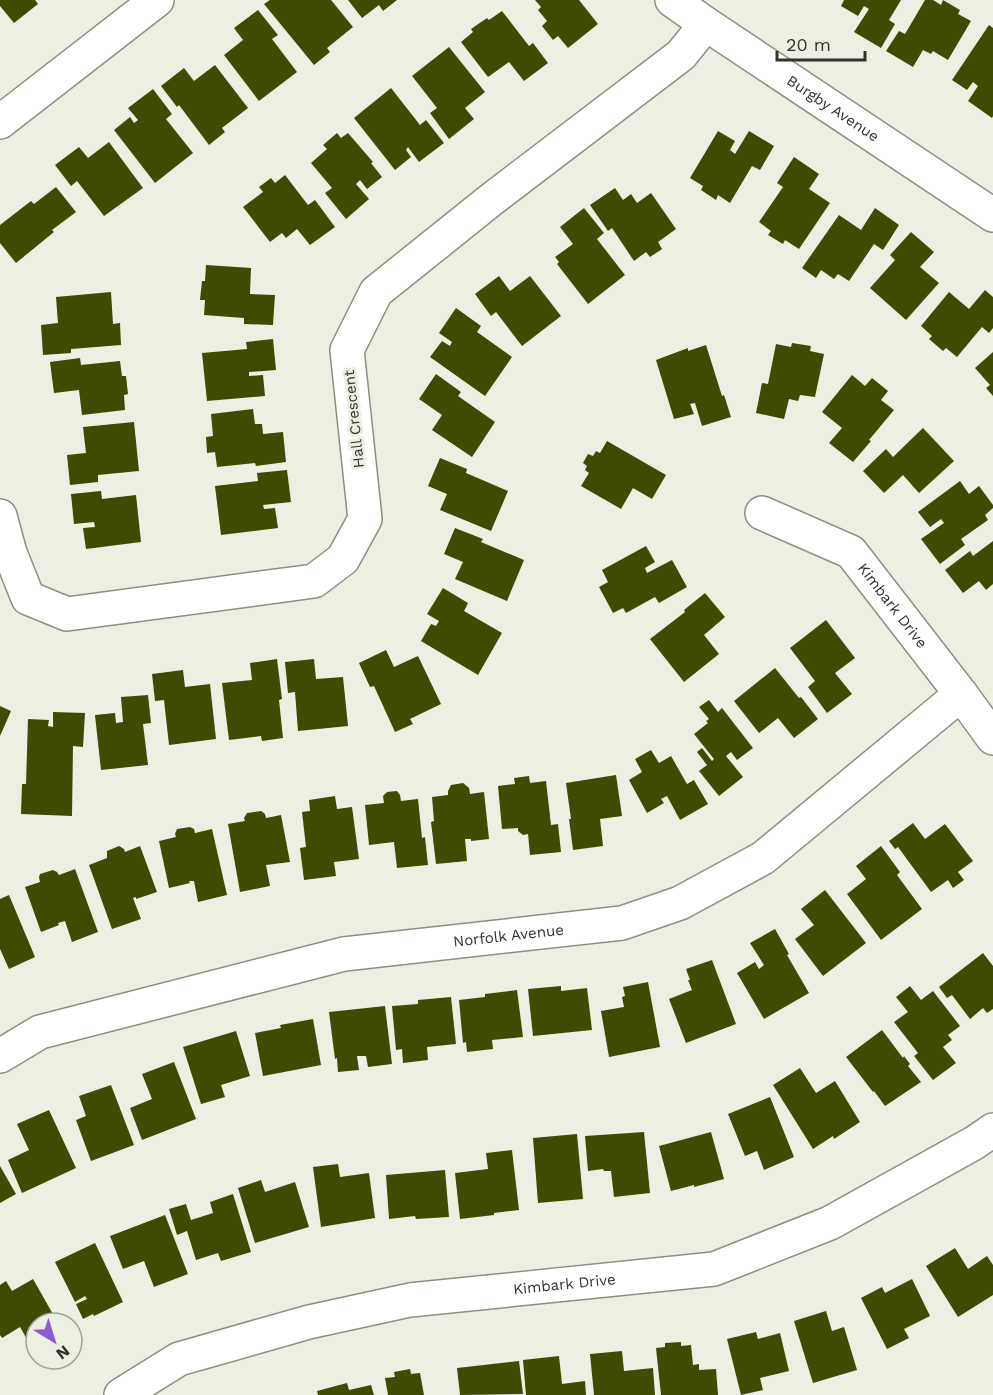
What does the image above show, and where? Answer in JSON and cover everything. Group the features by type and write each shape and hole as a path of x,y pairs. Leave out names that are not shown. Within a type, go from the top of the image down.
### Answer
{"street":[{"path":"0,122 157,0"},
{"name":"Burgby Avenue","path":"672,0 993,215"},
{"name":"Hall Crescent","path":"0,516 10,553 28,598 67,614 314,581 343,560 365,519 346,350 376,292 492,199 681,55 706,24"},
{"name":"Kimbark Drive","path":"762,513 851,552 993,738"},
{"name":"Norfolk Avenue","path":"0,1056 40,1032 344,954 622,923 680,903 763,858 961,694"},
{"name":"Kimbark Drive","path":"121,1395 179,1359 309,1322 410,1300 714,1269 830,1223 974,1143 993,1130"}],"building":[{"path":"0,0 35,0 38,4 14,23 0,6"},
{"path":"270,0 331,0 353,27 327,48 330,52 314,65 264,4"},
{"path":"348,0 397,0 383,11 379,5 362,18"},
{"path":"535,0 579,0 598,24 568,48 558,36 553,40 542,26 547,21 538,10 541,7"},
{"path":"844,0 901,0 889,20 895,24 881,48 854,32 869,9 864,6 858,16 841,6"},
{"path":"925,0 933,0 941,5 943,0 960,10 958,14 971,21 948,60 933,51 931,54 923,50 913,67 886,51 899,31 905,34"},
{"path":"258,10 278,35 272,39 297,72 259,101 224,55 243,40 234,28"},
{"path":"502,11 529,46 533,43 548,63 524,81 509,62 488,77 461,42 473,32 471,29"},
{"path":"989,25 993,28 992,118 968,101 978,86 973,82 967,90 952,80"},
{"path":"449,47 485,92 465,108 474,119 449,139 430,113 437,108 412,76"},
{"path":"215,65 248,108 222,128 225,132 209,145 179,105 177,107 161,86 184,68 194,81"},
{"path":"391,88 420,125 426,120 444,143 419,162 408,147 406,150 411,157 395,170 354,118"},
{"path":"153,89 172,114 166,119 193,153 155,183 114,130 130,117 134,123 138,120 128,108"},
{"path":"718,131 735,141 730,150 735,154 749,131 774,146 760,170 752,166 730,203 718,195 716,200 701,190 703,186 690,178"},
{"path":"337,133 341,138 348,133 373,162 371,163 382,177 367,189 360,180 356,184 369,199 346,219 325,193 332,188 311,163 327,149 323,145"},
{"path":"109,142 143,188 104,216 77,181 71,186 55,165 79,147 88,158"},
{"path":"794,157 819,174 809,189 830,203 799,249 785,240 783,244 768,235 771,231 759,222 783,187 777,183"},
{"path":"285,175 308,205 315,200 335,227 310,245 297,229 286,238 282,233 270,242 243,207 263,192 259,187 271,178 275,183"},
{"path":"56,187 76,212 52,230 54,232 16,263 0,243 0,225 31,201 34,204"},
{"path":"615,188 623,200 631,194 637,203 651,193 676,229 658,242 662,249 650,257 646,252 634,261 612,228 608,231 590,205"},
{"path":"584,208 604,233 597,239 625,275 588,304 557,264 559,262 555,257 573,244 560,227"},
{"path":"875,208 899,225 883,250 874,244 849,281 838,274 834,279 821,270 816,278 802,268 839,215 861,230"},
{"path":"911,232 934,252 920,267 939,283 906,320 870,288 895,260 890,255"},
{"path":"206,265 251,268 250,294 275,295 273,325 244,324 244,318 204,315 205,300 200,300"},
{"path":"499,276 510,291 530,276 561,316 522,346 496,312 491,316 475,294"},
{"path":"985,290 993,297 993,328 989,333 982,327 957,357 946,348 943,351 929,339 932,336 921,326 949,292 969,309"},
{"path":"111,292 113,324 120,323 121,345 71,349 71,353 43,355 41,325 58,323 56,297"},
{"path":"456,308 481,326 477,332 512,357 485,396 430,357 442,341 450,346 452,342 439,333"},
{"path":"273,339 276,370 249,372 249,376 263,375 265,396 207,401 202,353 247,349 246,342"},
{"path":"792,343 811,346 810,351 824,354 815,397 800,395 798,401 789,399 784,419 756,413 762,383 768,384 776,344 791,347"},
{"path":"706,345 731,417 702,426 695,403 690,404 694,414 674,419 656,360 688,348 688,351"},
{"path":"993,352 993,396 986,388 990,385 975,368"},
{"path":"80,358 81,365 120,361 122,376 126,376 128,394 124,395 125,410 82,415 79,390 54,393 50,362"},
{"path":"436,374 461,392 458,396 495,422 472,457 432,430 442,415 419,399"},
{"path":"852,375 865,386 872,378 888,391 881,400 894,410 853,462 829,443 842,428 822,412"},
{"path":"253,409 255,424 262,424 263,434 283,432 286,462 256,466 255,463 217,467 215,452 207,453 206,437 213,436 211,414"},
{"path":"134,422 139,471 98,475 98,482 70,485 67,455 86,453 83,427"},
{"path":"923,428 954,461 919,493 903,475 884,493 863,471 886,449 893,457"},
{"path":"607,441 666,475 652,499 633,488 621,509 581,486 589,473 585,470 587,466 583,463 588,454 593,456 596,451 600,453"},
{"path":"440,458 467,469 466,473 508,491 491,531 440,510 447,494 428,486"},
{"path":"287,470 291,502 263,505 264,509 275,508 278,528 221,535 215,486 258,481 257,473"},
{"path":"960,481 969,494 979,486 993,508 985,515 988,520 961,539 965,545 940,564 921,539 944,523 941,519 930,527 918,512"},
{"path":"101,491 102,499 136,495 141,542 86,549 83,528 95,527 94,522 74,524 71,494"},
{"path":"455,528 483,539 481,542 524,560 507,601 455,579 463,562 444,554"},
{"path":"993,541 993,584 986,590 979,581 963,593 945,570 970,551 973,556"},
{"path":"646,546 655,562 645,568 647,573 672,560 687,587 659,603 655,597 626,613 623,608 613,613 599,587 608,582 602,570"},
{"path":"443,588 468,603 464,611 502,633 478,675 421,641 431,624 436,626 439,621 427,614"},
{"path":"705,593 725,617 704,635 719,654 684,682 650,639"},
{"path":"826,620 855,658 835,673 852,694 827,713 808,687 815,681 790,648"},
{"path":"386,650 394,667 418,656 441,704 410,719 413,724 395,732 374,686 370,687 359,663"},
{"path":"277,659 282,699 279,700 283,738 262,741 261,736 229,740 222,683 252,680 250,663"},
{"path":"314,659 316,679 343,677 348,726 298,731 295,692 288,693 285,662"},
{"path":"775,668 818,719 794,738 778,718 759,733 734,701"},
{"path":"183,670 185,687 210,684 216,739 169,745 164,700 155,701 152,674"},
{"path":"148,695 151,723 143,724 148,765 101,770 95,715 115,713 116,723 123,722 121,697"},
{"path":"709,700 718,712 722,708 753,748 737,760 731,752 726,756 743,777 719,796 699,771 707,765 697,752 702,748 712,761 714,759 694,734 708,723 706,721 709,719 699,707"},
{"path":"0,706 11,711 0,736"},
{"path":"53,712 85,713 83,747 73,746 72,816 21,814 22,784 26,784 28,719 49,720 48,726 53,727"},
{"path":"651,750 659,763 671,756 687,784 694,780 708,804 680,820 667,796 661,799 664,803 647,813 629,780 642,772 635,759"},
{"path":"616,775 622,816 600,819 603,846 573,850 566,783"},
{"path":"529,776 530,783 546,781 551,825 558,824 561,852 530,855 528,834 523,835 518,828 502,829 498,786 515,784 514,778"},
{"path":"463,783 469,788 470,794 484,792 489,839 471,841 471,839 465,839 467,861 436,864 431,822 434,821 432,797 448,795 451,785"},
{"path":"397,791 401,801 418,799 422,838 425,837 428,865 397,868 394,842 369,845 365,805 384,803 383,796 387,792"},
{"path":"335,796 337,809 352,807 359,859 334,862 336,876 304,880 300,848 306,847 302,812 310,811 309,800"},
{"path":"261,811 266,818 281,815 290,862 266,865 270,886 240,892 228,824 245,821 247,813"},
{"path":"913,823 925,839 945,824 973,861 958,872 964,880 953,888 948,880 931,892 898,847 895,849 889,841"},
{"path":"190,827 195,833 212,829 227,895 198,902 194,881 169,888 159,841 176,837 177,829"},
{"path":"119,846 125,852 140,846 157,892 133,898 141,919 112,929 89,865 107,858 107,851"},
{"path":"881,846 900,872 897,875 922,909 881,940 847,894 866,879 856,866"},
{"path":"75,869 98,932 72,942 65,921 41,932 25,887 40,882 40,874 53,870 59,875"},
{"path":"825,890 866,943 823,976 795,939 814,925 801,909"},
{"path":"9,895 35,957 9,969 0,949 0,899"},
{"path":"775,929 809,993 764,1019 737,973 755,962 759,969 764,965 750,943"},
{"path":"983,953 993,966 993,1009 987,1013 983,1008 970,1019 952,995 947,998 939,987"},
{"path":"712,960 736,1024 686,1043 669,999 692,990 686,969"},
{"path":"648,982 660,1047 609,1057 601,1011 624,1007 623,987"},
{"path":"561,986 561,991 587,988 592,1030 533,1036 528,989"},
{"path":"910,986 921,1000 933,991 960,1026 948,1035 952,1040 943,1047 956,1063 933,1080 914,1056 918,1053 894,1022 908,1012 896,997"},
{"path":"517,990 523,1037 492,1040 493,1049 467,1052 466,1042 463,1043 459,1000"},
{"path":"451,997 456,1044 427,1047 428,1060 403,1063 402,1049 396,1050 392,1006 418,1004 418,1000"},
{"path":"385,1006 392,1064 368,1067 366,1056 357,1056 359,1070 338,1072 329,1012"},
{"path":"313,1019 321,1065 263,1076 255,1033 281,1028 280,1025"},
{"path":"882,1030 910,1064 908,1066 921,1082 885,1106 846,1057"},
{"path":"236,1031 250,1076 221,1085 225,1097 201,1104 183,1047"},
{"path":"174,1062 196,1119 142,1140 130,1108 152,1099 142,1074"},
{"path":"800,1068 816,1093 835,1081 860,1122 813,1149 773,1085"},
{"path":"111,1085 134,1145 91,1161 76,1120 86,1116 79,1096"},
{"path":"770,1097 794,1157 764,1170 757,1151 745,1156 728,1114"},
{"path":"49,1110 76,1168 22,1193 8,1160 29,1150 17,1124"},
{"path":"644,1132 650,1193 614,1197 611,1171 603,1169 588,1171 585,1136"},
{"path":"711,1132 724,1179 671,1191 659,1146"},
{"path":"577,1134 583,1199 538,1203 533,1138"},
{"path":"512,1150 519,1210 460,1219 455,1173 488,1169 486,1153"},
{"path":"338,1164 340,1177 369,1173 375,1218 321,1227 313,1167"},
{"path":"0,1166 16,1194 0,1203"},
{"path":"445,1170 449,1217 416,1219 415,1216 389,1219 386,1175"},
{"path":"261,1180 265,1192 295,1182 309,1227 255,1243 238,1188"},
{"path":"233,1194 251,1252 221,1261 218,1253 196,1260 187,1231 177,1235 169,1209 186,1204 191,1220 213,1213 210,1202"},
{"path":"165,1215 188,1274 154,1287 144,1261 123,1269 110,1236"},
{"path":"95,1243 123,1302 84,1318 84,1311 79,1311 76,1304 87,1299 85,1296 75,1302 55,1262"},
{"path":"955,1248 968,1269 987,1256 993,1265 993,1295 958,1317 926,1266"},
{"path":"33,1279 51,1311 24,1311 24,1334 20,1327 2,1338 0,1335 0,1285 6,1281 12,1291"},
{"path":"912,1279 930,1316 904,1329 909,1338 887,1349 861,1298 882,1287 885,1293"},
{"path":"826,1311 832,1331 844,1327 857,1370 813,1383 794,1321"},
{"path":"756,1332 758,1339 780,1333 789,1371 760,1378 763,1390 741,1395 727,1339"},
{"path":"681,1342 681,1346 691,1345 693,1365 699,1364 699,1370 716,1369 718,1395 661,1395 656,1348 665,1347 665,1343"},
{"path":"622,1351 624,1371 653,1368 655,1395 594,1395 590,1354"},
{"path":"559,1356 562,1384 585,1381 586,1395 526,1395 523,1360"},
{"path":"519,1361 523,1394 460,1395 457,1368"},
{"path":"410,1369 411,1374 420,1373 424,1395 388,1395 385,1378 395,1377 394,1372"},
{"path":"347,1383 349,1390 371,1385 374,1395 318,1395 317,1391"}]}
